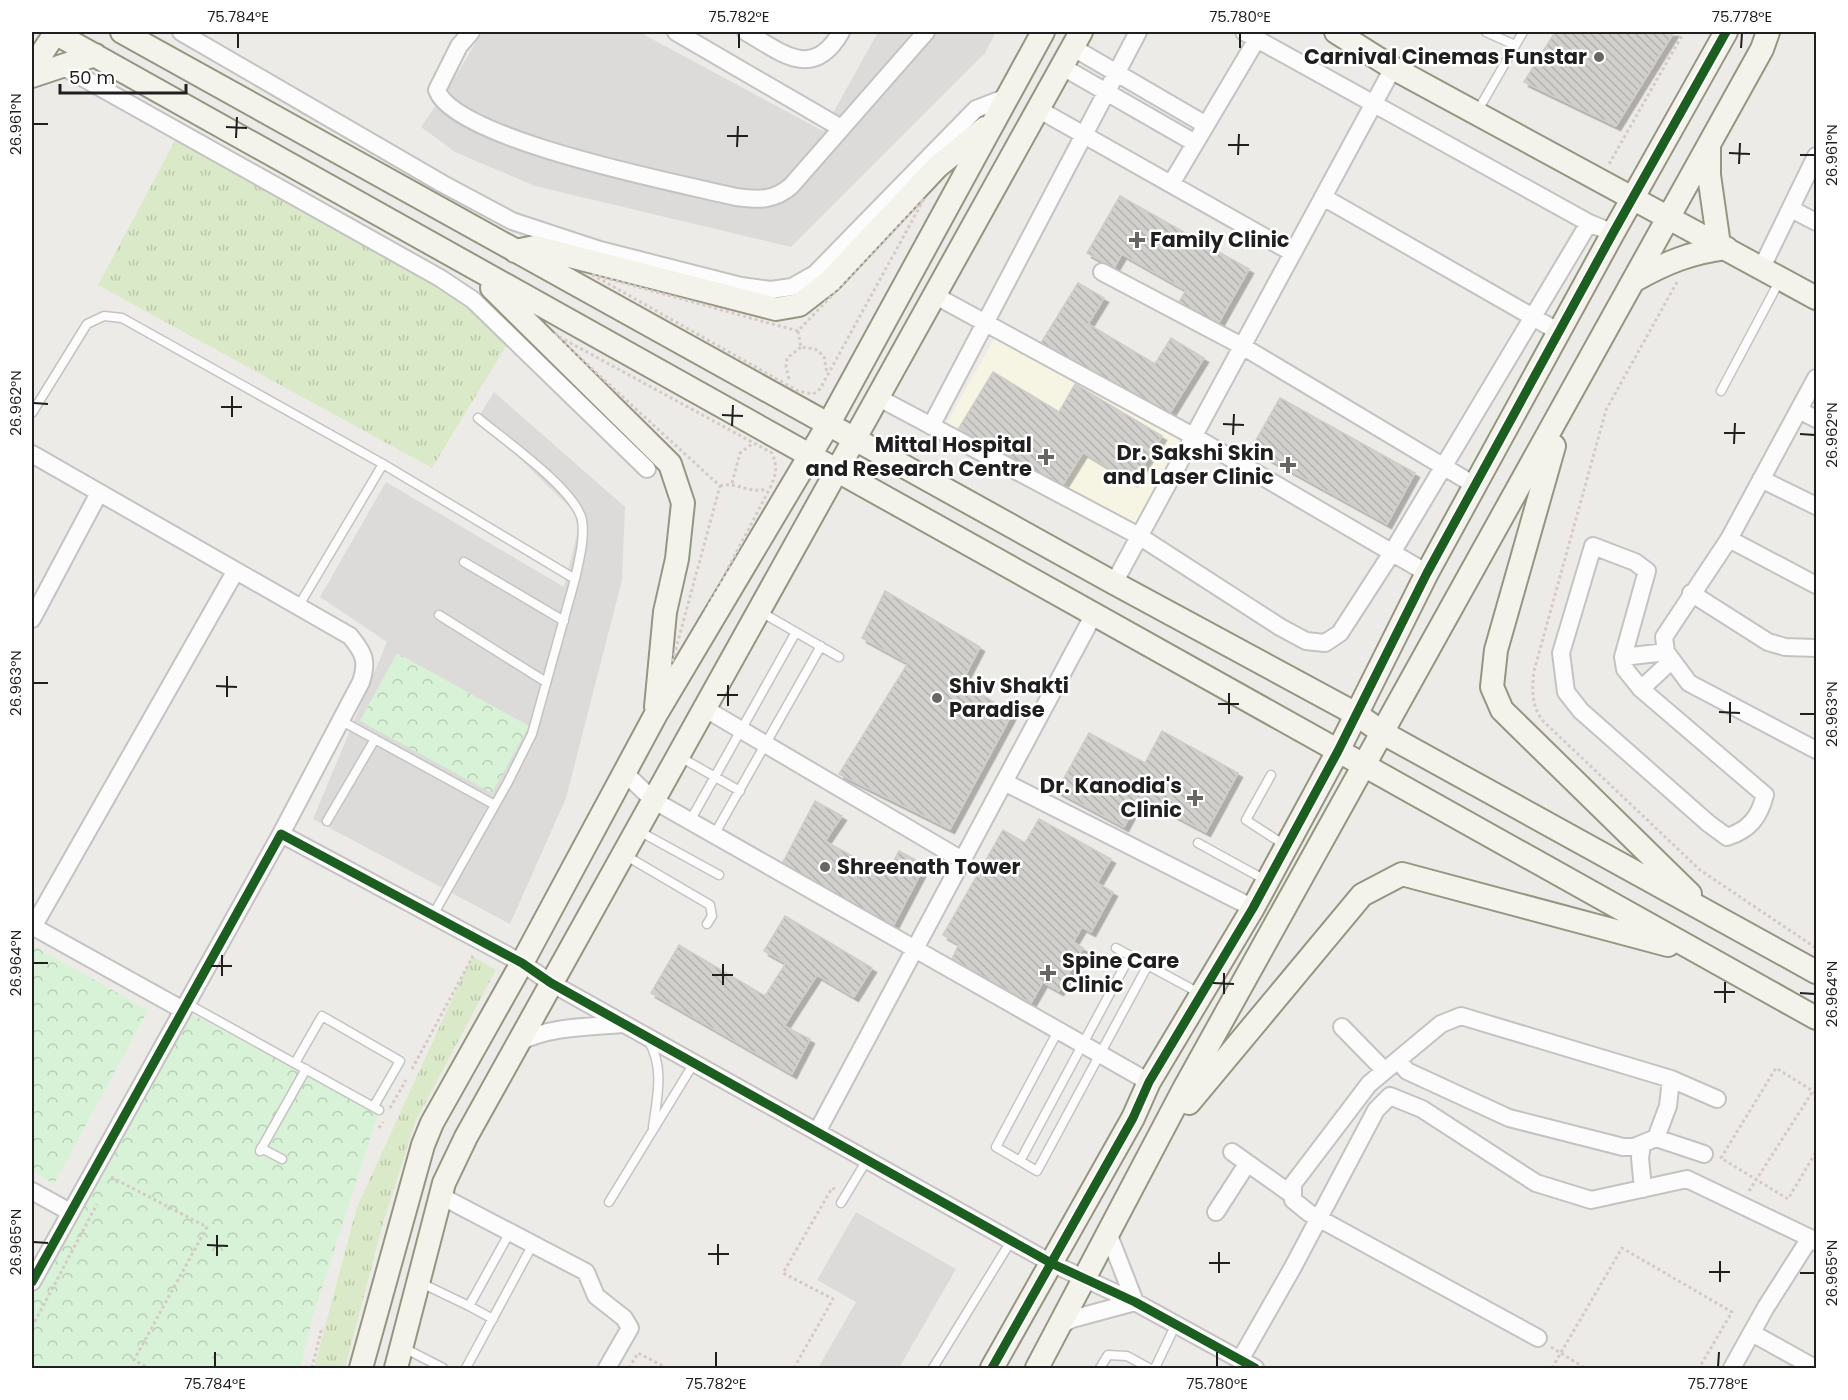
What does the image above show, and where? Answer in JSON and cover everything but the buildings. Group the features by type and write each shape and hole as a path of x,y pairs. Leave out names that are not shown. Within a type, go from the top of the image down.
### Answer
{"street":[{"path":"32,68 55,32 472,268 1816,1018"},
{"path":"125,32 854,439 1356,714 1383,733 1816,972"},
{"path":"181,32 443,184 512,221 600,250 741,286 771,290 792,287 815,274 976,109 1007,98"},
{"path":"471,32 459,46 437,90 440,100 450,109 495,130 562,155 736,197 760,200 780,195 791,186 926,32"},
{"path":"676,32 841,128"},
{"path":"746,32 789,57 812,59 830,51 841,32"},
{"path":"361,1368 423,1145 432,1123 522,963 656,714 828,424 1043,32"},
{"path":"931,426 1138,32"},
{"path":"1336,32 1393,68 1816,298"},
{"path":"992,1368 1133,1118 1149,1082 1267,881 1338,751 1427,573 1632,198 1726,32"},
{"path":"1037,1368 1158,1139 1565,407 1762,49 1768,32"},
{"path":"1171,184 1206,125 1250,35 1589,223 1613,233"},
{"path":"396,1368 441,1196 466,1137 1077,39 1116,72 1206,125"},
{"path":"32,76 60,65 95,56"},
{"path":"60,65 440,278 473,300 647,470"},
{"path":"1061,66 1195,144"},
{"path":"1114,583 1393,68"},
{"path":"1038,109 1293,253"},
{"path":"515,251 535,247 776,309 799,305 830,281 937,167 994,121"},
{"path":"1709,145 1709,175 1723,247"},
{"path":"1771,273 1791,209 1816,156"},
{"path":"1323,197 1560,332"},
{"path":"1791,209 1816,222"},
{"path":"877,397 1139,536 1280,627 1306,641 1325,643 1340,633 1393,551 1535,319 1589,223"},
{"path":"1634,281 1666,263 1723,247"},
{"path":"472,268 670,464 679,483 683,503 681,528 665,612 656,714"},
{"path":"1102,272 1242,346 1445,465 1476,486"},
{"path":"934,295 1193,436 1393,551 1427,573"},
{"path":"1816,378 1729,539 1691,593 1664,637 1669,656 1689,683 1816,750"},
{"path":"1565,407 1510,593 1496,650 1492,687 1502,710 1710,913"},
{"path":"1799,410 1816,419"},
{"path":"32,454 350,636 363,656 366,667 281,834 32,1282"},
{"path":"1761,479 1816,506"},
{"path":"32,619 99,493"},
{"path":"1729,539 1816,585"},
{"path":"1593,546 1635,562 1647,571 1623,657 1625,669 1641,689 1765,795 1757,816 1742,833 1727,837 1708,823 1581,711 1566,692 1561,653 1593,546"},
{"path":"184,1006 32,926 235,572"},
{"path":"1691,593 1768,642 1785,647 1816,648"},
{"path":"817,1132 1094,614"},
{"path":"1623,657 1669,656"},
{"path":"1641,689 1669,656"},
{"path":"704,708 962,860"},
{"path":"624,772 653,800 1149,1082"},
{"path":"1004,782 1252,908"},
{"path":"281,834 522,963 551,983 623,1024 1051,1263 1135,1302 1255,1368"},
{"path":"1158,1139 1362,895 1402,874 1701,954"},
{"path":"1291,1194 1295,1180 1370,1084 1441,1024 1461,1016 1671,1079 1718,1099"},
{"path":"519,1042 532,1035 564,1028 623,1024"},
{"path":"1342,1027 1385,1071"},
{"path":"1398,1060 1407,1071 1509,1118 1623,1147 1649,1142 1704,1154"},
{"path":"1642,1189 1640,1158 1668,1106 1671,1079"},
{"path":"1240,1360 1376,1110 1390,1096 1422,1109 1536,1183 1591,1200 1687,1179 1813,1240 1752,1333 1732,1368"},
{"path":"1232,1152 1291,1194 1296,1204 1318,1219 1538,1338"},
{"path":"1216,1212 1246,1164"},
{"path":"32,1191 70,1212"},
{"path":"441,1196 586,1272 596,1296 624,1318 630,1328 607,1368"},
{"path":"1108,1233 1135,1302"},
{"path":"1060,1325 1072,1319 1135,1302"},
{"path":"1752,1333 1815,1368"}],"lane":[{"path":"1486,32 1515,45"},
{"path":"1476,113 1523,32"},
{"path":"1721,392 1771,273"},
{"path":"32,413 87,324 104,316 122,318 382,464 575,579"},
{"path":"433,915 532,734 575,579 583,534 581,518 573,501 556,482 478,418"},
{"path":"298,607 382,464"},
{"path":"464,562 564,621"},
{"path":"758,610 839,657"},
{"path":"438,615 546,682"},
{"path":"690,821 796,632"},
{"path":"714,835 821,646"},
{"path":"340,720 495,805"},
{"path":"327,821 375,739"},
{"path":"677,756 740,791"},
{"path":"1271,775 1246,820 1286,846"},
{"path":"636,830 719,875"},
{"path":"1198,843 1267,881"},
{"path":"623,854 710,905 712,916 707,924"},
{"path":"1116,948 1202,994"},
{"path":"1020,1161 1130,956"},
{"path":"1058,1031 996,1147 1037,1171 1148,965"},
{"path":"184,1006 376,1108 400,1061 322,1016 295,1063"},
{"path":"644,1035 650,1044 659,1084 652,1130"},
{"path":"609,1202 694,1063"},
{"path":"282,1159 261,1150 306,1069"},
{"path":"844,1199 867,1160"},
{"path":"469,1306 510,1232"},
{"path":"933,1368 1011,1241"},
{"path":"466,1368 532,1244"},
{"path":"419,1282 493,1318"},
{"path":"1155,1368 1176,1324"},
{"path":"402,1346 443,1368"},
{"path":"1100,1368 1108,1355 1117,1354 1149,1368"}],"path":[{"path":"1600,181 1684,32"},
{"path":"793,306 801,347"},
{"path":"793,388 786,367 787,358 801,347 815,349 824,356 827,376"},
{"path":"732,483 740,453 754,443"},
{"path":"720,486 732,483 756,492 770,488 785,497"},
{"path":"379,1128 481,941"},
{"path":"1755,1179 1815,1092 1776,1068 1721,1158 1755,1179 1788,1198 1816,1152"},
{"path":"106,1186 111,1176 207,1227 134,1360 148,1368"},
{"path":"794,1368 833,1299 783,1273 832,1188 844,1199"},
{"path":"32,1327 101,1196"},
{"path":"1552,1368 1622,1248 1732,1312 1699,1368"},
{"path":"312,1368 322,1327"},
{"path":"629,1368 638,1353 667,1368"},
{"path":"1561,1353 1585,1368"}],"shaded area":[{"path":"482,32 639,32 823,131 878,32 996,32 985,53 791,247 535,186 455,152 421,127"},
{"path":"995,337 1181,439 1136,525 945,426"},
{"path":"494,392 625,507 622,580 566,798 510,924 313,819 387,642 320,597 386,482 564,587 581,518 478,418"},
{"path":"856,1212 956,1269 899,1368 818,1368 856,1302 817,1280"}],"green space":[{"path":"176,139 460,296 509,341 432,468 98,285"},
{"path":"397,653 529,726 492,793 360,721"},
{"path":"32,945 148,1010 54,1184 32,1171"},
{"path":"472,956 496,970 415,1122 382,1227 345,1368 314,1368 357,1207"},
{"path":"183,1010 379,1110 313,1316 300,1368 32,1368 32,1297"}],"cycle path":[{"path":"992,1368 1133,1118 1149,1082 1253,908 1338,751 1427,573 1726,32"},
{"path":"32,1282 281,834 522,963 551,983 1051,1263 1135,1302 1255,1368"}],"place":[{"name":"Carnival Cinemas Funstar","path":"1599,57"},
{"name":"Family Clinic","path":"1137,240"},
{"name":"Mittal Hospital and Research Centre","path":"1046,457"},
{"name":"Dr. Sakshi Skin and Laser Clinic","path":"1288,465"},
{"name":"Shiv Shakti Paradise","path":"937,698"},
{"name":"Dr. Kanodia's Clinic","path":"1195,798"},
{"name":"Shreenath Tower","path":"825,867"},
{"name":"Spine Care Clinic","path":"1048,973"}]}
